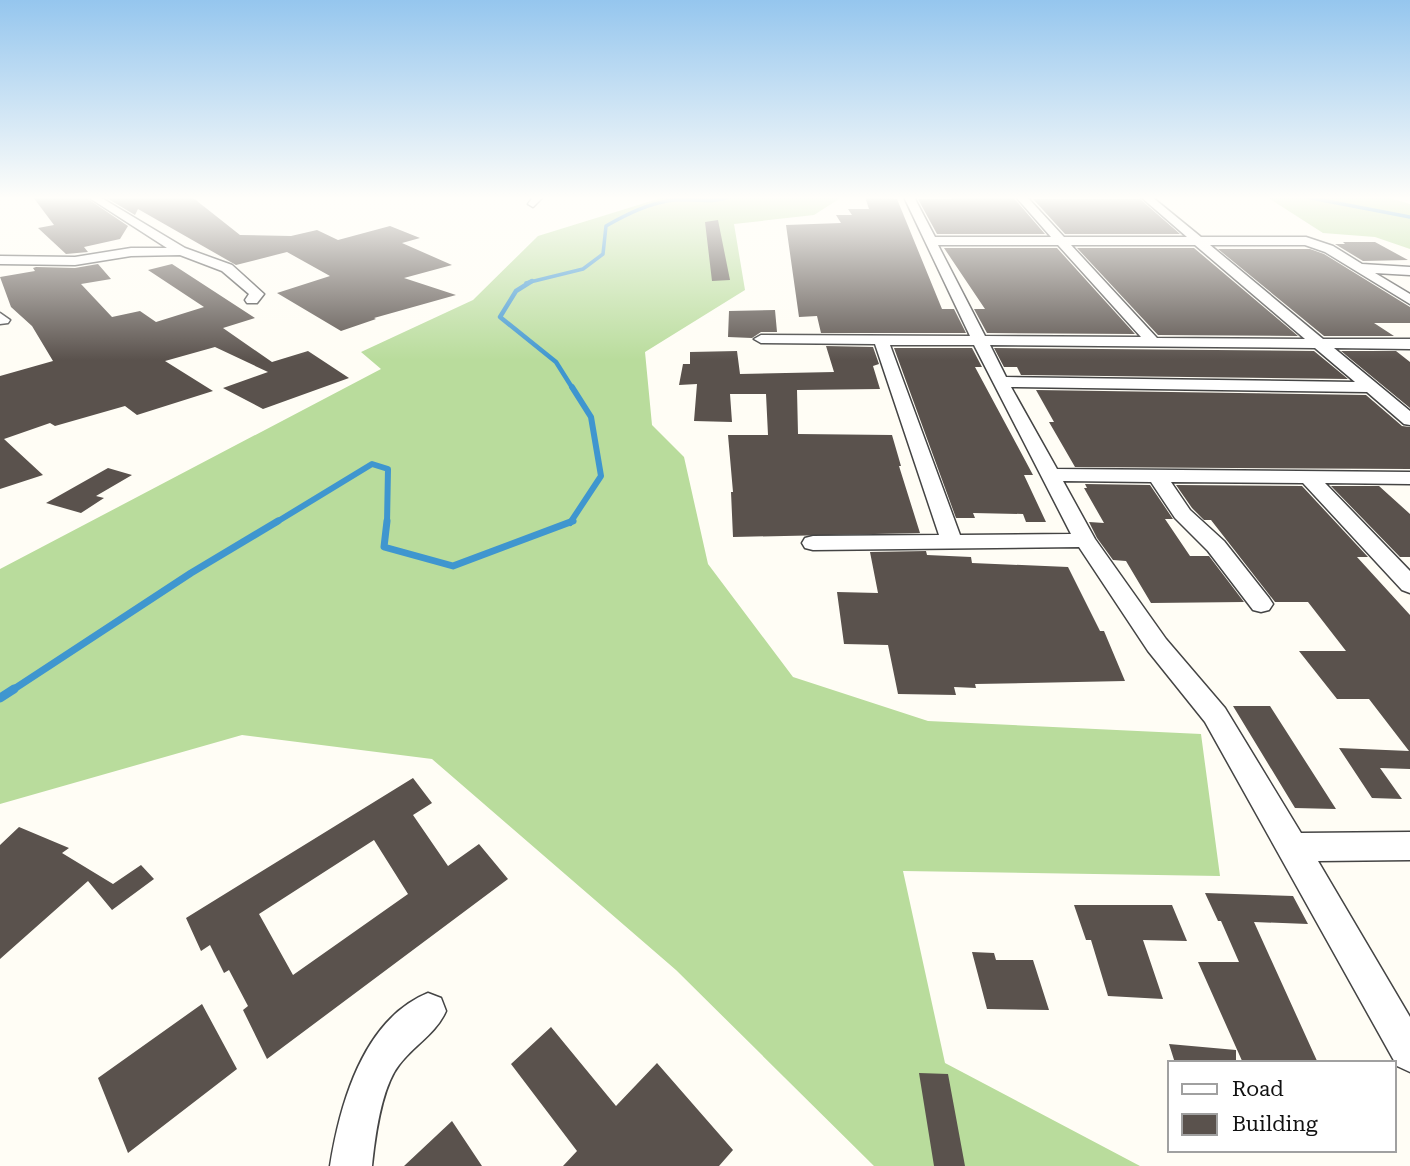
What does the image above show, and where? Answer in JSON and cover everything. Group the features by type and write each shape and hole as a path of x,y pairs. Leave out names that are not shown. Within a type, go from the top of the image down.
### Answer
{"street":[{"path":"0,260 75,261 166,251"},
{"path":"182,251 227,268 257,294 252,300"},
{"path":"934,251 1000,382 1085,540 1157,645 1215,715 1410,1053"},
{"path":"1071,251 1153,342"},
{"path":"1210,251 1410,420"},
{"path":"1333,251 1410,300"},
{"path":"1359,268 1410,271"},
{"path":"761,339 1410,344"},
{"path":"881,340 953,542"},
{"path":"1000,382 1371,387"},
{"path":"1052,475 1410,478"},
{"path":"1158,477 1182,514 1216,546 1261,604"},
{"path":"1310,479 1410,585"},
{"path":"813,543 1085,540"},
{"path":"1293,847 1410,846"},
{"path":"351,1166 357,1120 384,1053 428,1011"}],"green space":[{"path":"522,251 739,251 745,290 645,352 652,425 684,457 708,564 793,677 928,721 1201,734 1220,876 903,871 945,1063 1140,1166 874,1166 676,970 432,759 242,735 0,804 0,569 381,369 361,352 473,300"}],"building":[{"path":"63,251 88,252 66,254"},
{"path":"212,251 421,251 452,265 404,278 456,295 374,318 376,319 341,331 277,293 330,276 287,252 236,265"},
{"path":"708,251 724,251 730,280 712,281"},
{"path":"790,251 918,251 942,309 954,309 966,333 821,333 817,316 799,317"},
{"path":"946,251 1060,251 1135,334 987,333 974,309 985,309"},
{"path":"1080,251 1198,251 1298,336 1158,335"},
{"path":"1221,251 1317,251 1410,307 1410,323 1374,323 1394,336 1324,336"},
{"path":"1347,251 1392,251 1408,260 1363,261"},
{"path":"98,264 111,279 81,284 112,317 140,311 156,322 204,307 148,270 172,264 255,318 223,328 272,362 308,351 349,378 263,409 223,388 268,372 215,347 165,361 213,391 137,415 125,406 55,426 50,423 4,439 43,475 0,489 0,376 53,361 32,326 11,307 0,277 35,271 33,268 36,267 75,268"},
{"path":"775,310 777,332 761,332 752,338 728,337 729,311"},
{"path":"826,346 873,347 879,364 873,366 880,389 797,390 798,434 892,435 920,533 733,537 733,492 728,435 768,435 766,394 730,394 732,422 694,421 697,384 679,385 683,364 690,364 690,352 737,351 740,374 834,372"},
{"path":"894,348 972,348 982,367 975,367 1033,475 1024,475 1046,522 1026,522 1023,514 973,513 975,518 956,518"},
{"path":"994,348 1314,351 1348,379 1021,375 1017,367 1004,367"},
{"path":"1341,351 1396,351 1410,362 1410,408"},
{"path":"1036,390 1366,395 1402,426 1410,427 1410,469 1075,467 1049,422 1054,422"},
{"path":"108,468 132,475 96,496 104,498 81,513 46,503"},
{"path":"1085,484 1150,485 1173,519 1165,519 1190,556 1209,556 1244,602 1151,603 1126,561 1113,560 1097,538 1089,522 1104,523 1084,488 1087,488"},
{"path":"1176,485 1302,486 1368,557 1357,557 1410,615 1410,769 1380,768 1402,799 1372,798 1339,748 1409,751 1369,699 1337,699 1299,651 1346,651 1308,602 1275,602 1211,520 1204,520 1192,508"},
{"path":"1331,486 1379,486 1410,514 1410,557 1400,557"},
{"path":"926,551 927,555 971,557 972,563 1068,567 1100,631 1104,631 1125,681 975,684 976,688 954,687 956,695 898,694 888,645 844,644 837,592 878,593 870,552"},
{"path":"1233,706 1270,706 1336,809 1295,808"},
{"path":"413,778 432,803 413,815 448,866 479,844 508,879 267,1059 243,1010 248,1006 229,970 224,973 210,945 201,951 186,918","holes":["374,840 408,894 293,975 259,914"]},
{"path":"19,827 69,848 62,853 113,884 141,865 154,879 112,910 88,881 0,959 0,845"},
{"path":"1205,893 1293,896 1308,924 1254,922 1317,1061 1242,1061 1198,962 1239,962 1221,921 1218,921"},
{"path":"1074,905 1172,905 1187,941 1143,940 1163,999 1108,996 1091,940 1086,940"},
{"path":"972,952 994,953 996,960 1033,960 1049,1010 987,1009"},
{"path":"202,1004 237,1069 128,1153 98,1078"},
{"path":"551,1027 616,1106 657,1063 733,1150 719,1166 563,1166 577,1151 511,1064"},
{"path":"1169,1044 1236,1050 1236,1061 1174,1061"},
{"path":"919,1073 948,1074 965,1166 934,1166"},
{"path":"452,1121 482,1166 404,1166"}],"waterway":[{"path":"531,282 583,269 603,251"},
{"path":"526,283 531,282"},
{"path":"531,282 516,291 500,317 556,362 573,389"},
{"path":"571,522 601,476 591,417 572,387"},
{"path":"275,523 372,464 388,469 387,523"},
{"path":"11,691 191,573 278,521"},
{"path":"387,521 384,547 453,566 571,522"},
{"path":"0,698 14,689"}]}
